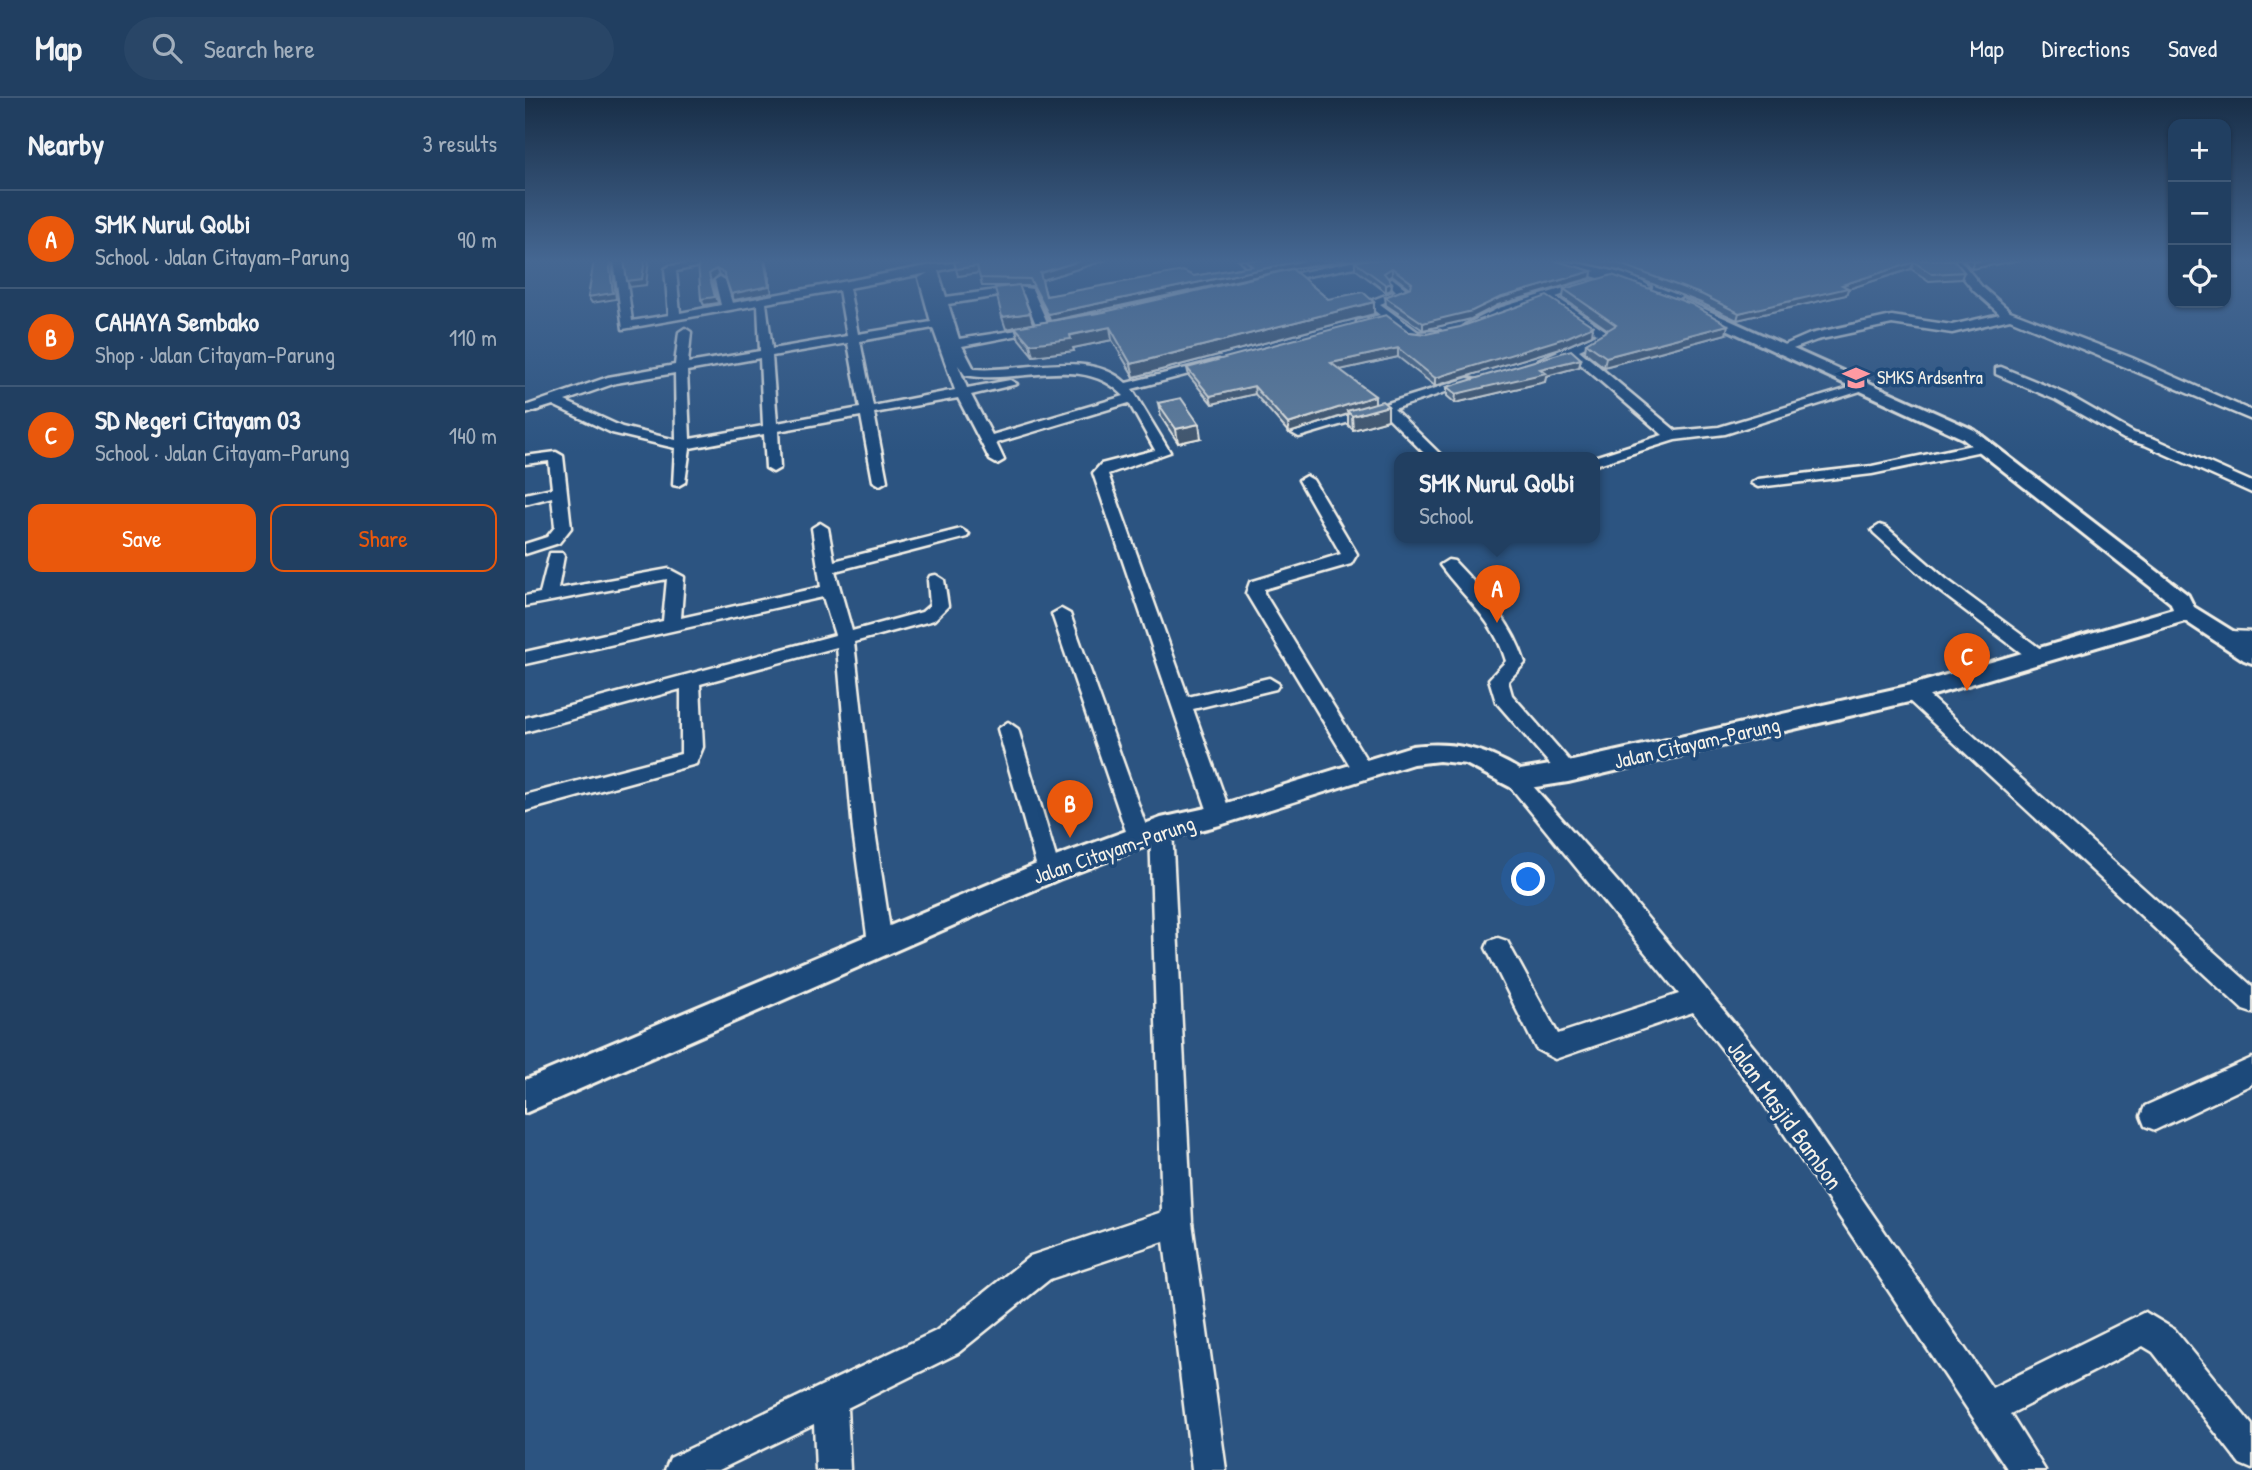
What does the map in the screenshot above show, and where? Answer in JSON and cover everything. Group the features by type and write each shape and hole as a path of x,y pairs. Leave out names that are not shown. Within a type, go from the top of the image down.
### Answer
{"street":[{"path":"764,324 773,468"},
{"path":"850,324 880,481"},
{"path":"525,410 613,380 938,324"},
{"path":"938,324 963,397 997,460"},
{"path":"950,324 965,369 970,372 1093,371 1129,392 1163,452 1106,467 1100,473 1179,706 1220,815"},
{"path":"956,343 1050,328 1048,324"},
{"path":"1349,327 1360,324"},
{"path":"1400,324 1419,337 1474,324"},
{"path":"1533,363 1572,351 1606,334 1591,324"},
{"path":"1727,324 1779,350 1934,416 1986,446 2180,600 2185,611 2229,636 2252,655"},
{"path":"1779,350 1814,337 1874,324"},
{"path":"1919,324 1952,329 1973,324"},
{"path":"2034,324 2128,361 2252,416"},
{"path":"678,482 683,445 681,369 685,332"},
{"path":"1572,351 1673,436"},
{"path":"988,441 1231,359"},
{"path":"556,401 606,428 640,439 683,445 866,410 963,397 1064,370"},
{"path":"2001,371 2061,397 2129,436 2150,442 2252,488"},
{"path":"1299,433 1481,379"},
{"path":"1600,459 1673,436 1720,431 1866,387"},
{"path":"1386,408 1431,452"},
{"path":"1758,482 1872,470 1986,446"},
{"path":"525,460 556,456 561,534 541,546 525,549"},
{"path":"1306,480 1349,554 1345,560 1255,586 1255,593 1362,769"},
{"path":"525,499 560,491"},
{"path":"820,528 830,590 845,638 865,831 880,943"},
{"path":"1880,530 1940,583 2039,657"},
{"path":"826,568 961,534"},
{"path":"548,596 556,556"},
{"path":"1448,565 1492,613 1512,644 1516,663 1498,679 1503,697 1568,772"},
{"path":"525,601 634,578 674,574 672,624"},
{"path":"525,725 690,682 935,611 939,606 936,580"},
{"path":"525,658 830,590"},
{"name":"Jalan Citayam-Parung","path":"525,1097 1049,871 1150,833 1220,815 1362,769 1439,752 1469,755 1492,764 1516,780 1568,772 1913,693 2176,617 2185,611"},
{"path":"1061,614 1150,833 1177,1222 1209,1470"},
{"path":"2229,636 2252,638"},
{"path":"525,803 689,758 693,747 690,682"},
{"path":"1179,706 1269,684"},
{"path":"1913,693 2252,1002"},
{"path":"1008,729 1049,871"},
{"name":"Jalan Masjid Bambon","path":"1516,780 1769,1087 2028,1470"},
{"path":"1498,948 1545,1040 1555,1047 1698,999"},
{"path":"2155,1116 2252,1071"},
{"path":"682,1470 959,1335 1041,1267 1177,1222"},
{"path":"1985,1409 2145,1328 2164,1341 2252,1452"},
{"path":"830,1398 833,1470"}],"building":[{"path":"1033,324 1288,324 1131,364 1110,327 1070,335 1071,339 1030,344 1015,327"},
{"path":"1352,324 1398,324 1409,332 1426,334 1468,324 1593,326 1568,337 1435,378 1398,348 1331,363 1375,396 1288,424 1254,386 1210,396 1187,368"},
{"path":"1616,325 1728,325 1606,357 1586,343"},
{"path":"1571,350 1581,359 1540,369 1546,373 1456,394 1447,387"},
{"path":"1181,398 1199,424 1176,429 1158,403"},
{"path":"1382,401 1388,406 1352,416 1347,411"}],"place":[{"name":"SMKS Ardsentra","path":"1856,378"},
{"name":"SMK Nurul Qolbi","path":"1497,623"},
{"name":"SD Negeri Citayam 03","path":"1967,691"},
{"name":"CAHAYA Sembako","path":"1070,838"}]}
